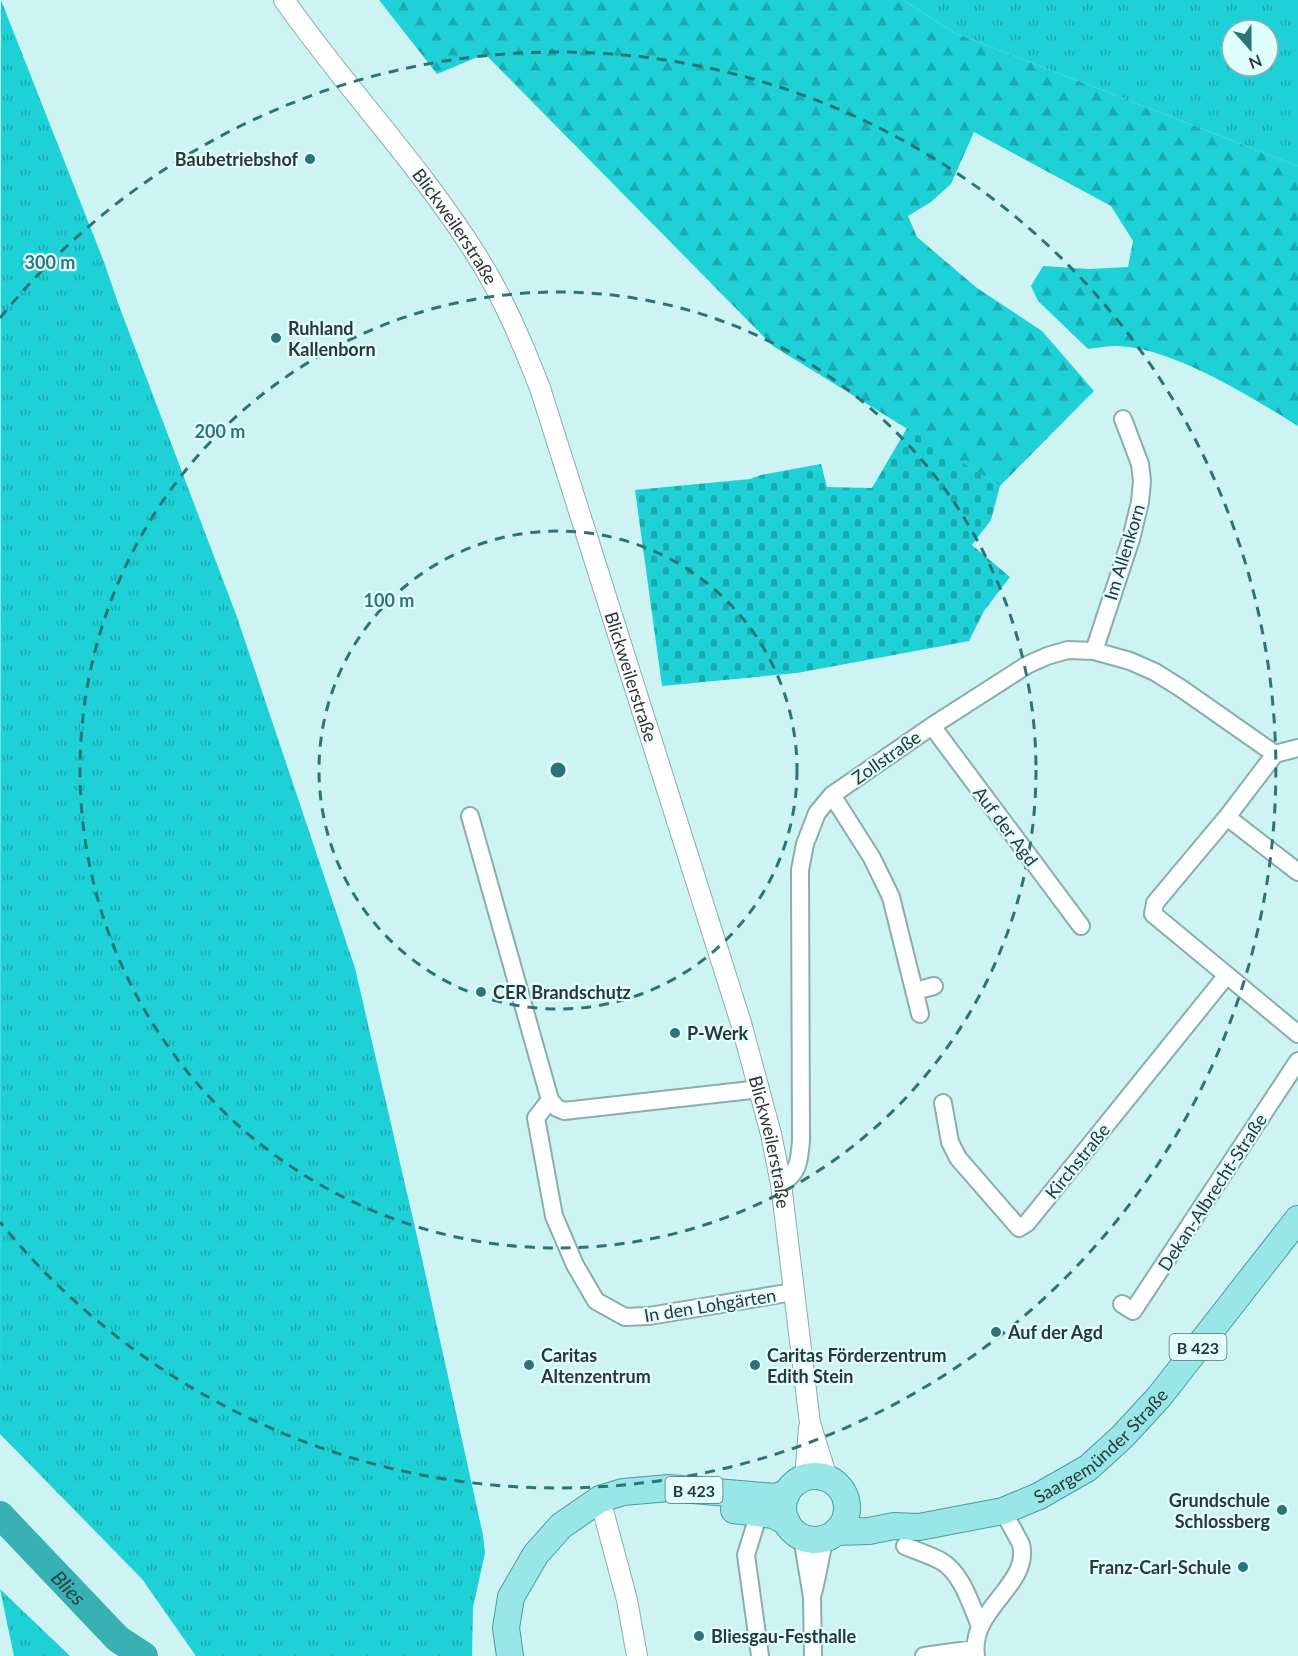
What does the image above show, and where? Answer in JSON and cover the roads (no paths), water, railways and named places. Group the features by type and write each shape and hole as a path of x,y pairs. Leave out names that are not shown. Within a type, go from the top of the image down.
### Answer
{"main road":[{"name":"Saargemünder Straße","path":"595,1509 664,1504 773,1515 813,1532 868,1531 900,1536 918,1527 1003,1511 1069,1480 1088,1468 1122,1437 1159,1397 1298,1219"},
{"path":"806,1483 841,1489 847,1505 843,1524 813,1532 784,1513 784,1502 806,1483"},
{"name":"B 423","path":"510,1656 506,1628 511,1597 536,1554 561,1526 623,1492 669,1488 776,1497 806,1483"},
{"name":"Saargemünder Straße","path":"847,1505 871,1514 900,1536"}],"street":[{"name":"Blickweilerstraße","path":"284,0 449,214 478,257 507,310 540,388 760,1089 781,1184 810,1423 806,1483"},
{"name":"Im Allenkorn","path":"1094,651 1131,539 1140,502 1142,481 1140,465 1123,419"},
{"name":"Zollstraße","path":"781,1184 792,1177 799,1164 801,1141 800,870 817,813 832,795 932,726 1027,665 1068,650 1094,651 1155,672 1275,754"},
{"name":"Auf der Agd","path":"932,726 1081,926"},
{"path":"1298,748 1275,754 1227,817 1155,903 1153,914 1298,1034"},
{"path":"832,795 872,858 891,897 920,1014"},
{"path":"470,816 550,1100 557,1108 564,1111 760,1089"},
{"path":"1227,817 1298,872"},
{"name":"Kirchstraße","path":"943,1103 950,1142 957,1158 1019,1228 1027,1223 1227,975"},
{"path":"915,991 934,986"},
{"name":"Dekan-Albrecht-Straße","path":"1122,1304 1133,1311 1298,1061"},
{"name":"In den Lohgärten","path":"550,1100 536,1118 554,1216 575,1265 596,1301 625,1317 630,1317 649,1316 793,1292"},
{"path":"595,1509 627,1600 637,1656"},
{"path":"924,1656 976,1653 980,1626 995,1602 1019,1572 1021,1544 1003,1511"},
{"path":"759,1513 752,1531 746,1559 760,1656"},
{"path":"813,1532 813,1656"},
{"path":"812,1597 820,1555 813,1532"},
{"path":"900,1536 943,1562 955,1573 967,1594 980,1626"}],"waterway":[{"name":"Blies","path":"0,1515 118,1639 144,1656"}],"place":[{"name":"Baubetriebshof","path":"310,159"},
{"name":"Ruhland Kallenborn","path":"276,338"},
{"name":"CER Brandschutz","path":"481,992"},
{"name":"P-Werk","path":"675,1033"},
{"name":"Auf der Agd","path":"996,1332"},
{"name":"Caritas Altenzentrum","path":"529,1365"},
{"name":"Caritas Förderzentrum Edith Stein","path":"755,1365"},
{"name":"Grundschule Schlossberg","path":"1282,1510"},
{"name":"Franz-Carl-Schule","path":"1243,1567"},
{"name":"Bliesgau-Festhalle","path":"699,1636"}]}
